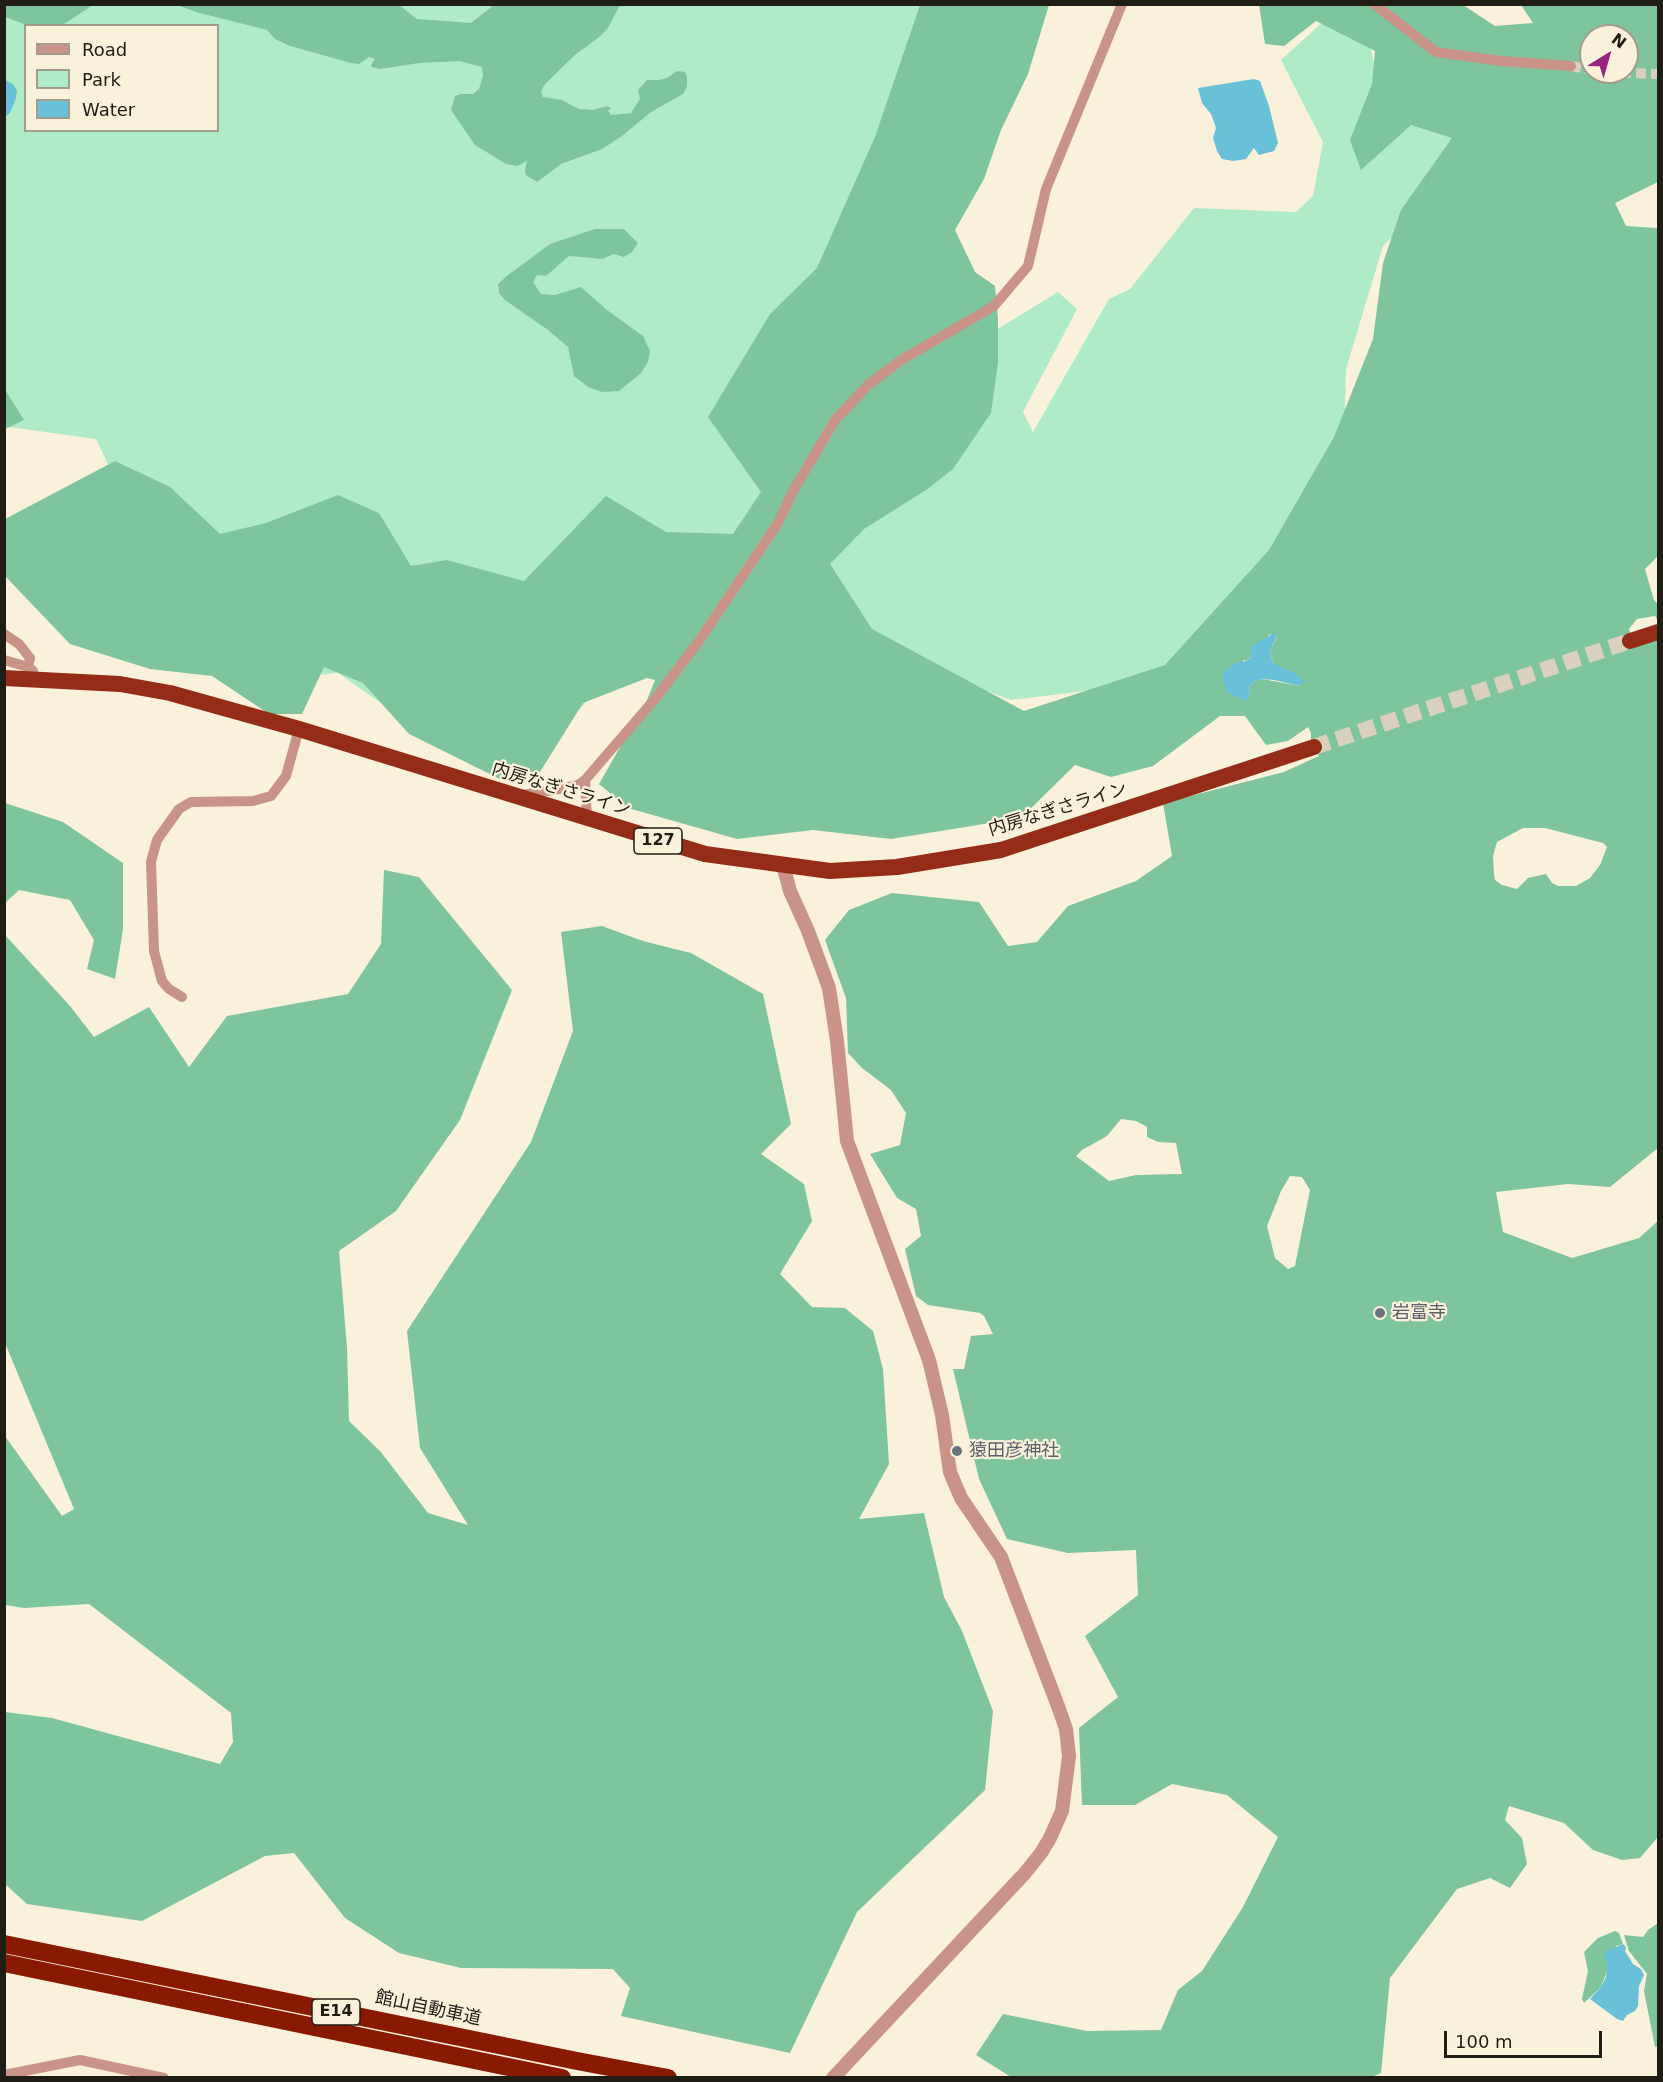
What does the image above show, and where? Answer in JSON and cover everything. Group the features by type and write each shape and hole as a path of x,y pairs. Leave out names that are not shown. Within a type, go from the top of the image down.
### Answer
{"highway":[{"path":"1630,641 1659,632"},
{"name":"内房なぎさライン","path":"4,678 120,684 170,693 299,729 705,854 830,871 897,867 1001,850 1314,747"},
{"name":"館山自動車道","path":"4,1944 668,2078"},
{"name":"E14","path":"4,1964 561,2078"}],"street":[{"path":"512,796 578,785 585,780 655,699 699,641 778,523 792,493 835,420 868,385 901,360 994,306 1028,266 1046,189 1122,4"},
{"path":"1374,4 1436,52 1500,62 1571,66"},
{"path":"4,634 19,644 30,658 28,667"},
{"path":"4,660 28,667 42,679"},
{"path":"182,996 169,989 162,981 154,951 151,862 157,840 179,809 191,802 254,801 271,796 286,776 299,729"},
{"path":"585,780 587,819"},
{"path":"783,865 790,891 829,988 847,1141 929,1360 942,1414 950,1472 961,1498 1000,1557 1066,1729 1069,1756 1062,1811 1041,1853 1025,1873 833,2078"},
{"path":"4,2075 80,2060 164,2078"}],"green space":[{"path":"5,4 93,5 64,24 24,24 5,17"},
{"path":"5,5 992,5 943,272 983,338 1058,292 1077,309 1023,412 1033,432 1109,299 1130,289 1194,208 1296,212 1313,196 1323,142 1281,60 1325,20 1369,41 1380,92 1487,147 1383,246 1346,369 1345,410 1312,504 1179,663 1101,689 1011,700 867,647 688,601 528,760 381,703 338,673 225,685 188,607 139,529 96,439 9,427 5,429"},
{"path":"177,5 399,5 417,19 471,23 494,5 623,5 619,7 608,28 576,54 545,84 541,91 543,97 562,100 579,109 593,110 607,106 611,108 608,111 611,115 631,113 640,99 638,90 647,80 667,78 677,71 685,72 687,86 683,94 651,112 602,149 561,164 537,182 526,175 527,161 517,166 506,164 475,145 451,110 455,96 473,94 479,89 483,76 482,67 460,61 419,63 380,69 372,67 375,59 369,57 359,64 351,63 290,46 275,39 267,30"},
{"path":"920,5 1049,5 1028,74 1001,130 984,179 955,230 975,272 995,286 998,363 991,413 953,469 926,490 864,529 830,564 872,629 1024,711 1165,665 1269,550 1334,437 1373,339 1383,263 1401,210 1452,138 1411,125 1361,170 1350,140 1372,84 1375,51 1316,21 1284,46 1265,44 1259,5 1463,5 1495,26 1533,23 1521,5 1658,5 1658,182 1615,203 1626,226 1658,229 1658,556 1645,569 1654,600 1658,604 1658,620 1655,616 1637,619 1629,629 1634,644 1658,639 1658,1148 1610,1187 1568,1184 1496,1192 1503,1232 1572,1258 1639,1238 1658,1221 1658,1837 1640,1858 1622,1860 1593,1850 1564,1823 1509,1806 1505,1820 1522,1838 1527,1864 1510,1888 1490,1878 1457,1889 1390,1978 1381,2073 1372,2077 1011,2077 976,2055 1003,2014 1087,2031 1161,2030 1178,1990 1202,1971 1243,1907 1278,1837 1227,1795 1172,1784 1135,1805 1082,1805 1079,1728 1118,1697 1085,1636 1138,1595 1136,1550 1068,1553 1007,1539 979,1479 953,1369 964,1369 971,1336 993,1334 984,1316 980,1313 928,1305 916,1296 905,1249 921,1236 916,1209 897,1198 870,1154 900,1145 906,1113 891,1090 862,1068 848,1053 846,998 825,940 849,910 892,893 979,902 1008,946 1037,942 1068,906 1136,881 1172,856 1163,803 1284,772 1319,756 1311,741 1308,727 1288,741 1266,745 1245,716 1220,716 1153,766 1111,777 1075,765 1021,818 891,839 813,830 737,839 628,808 599,784 647,700 655,680 647,678 583,703 540,772 502,780 409,734 363,683 324,667 302,714 269,714 212,676 150,669 70,644 5,576 5,519 115,461 170,487 220,534 266,523 338,495 379,513 411,566 447,560 524,581 606,496 666,532 733,534 761,492 708,417 770,314 817,268 875,137","holes":["1270,634 1277,637 1270,651 1273,663 1282,668 1300,686 1262,679 1249,687 1250,696 1246,701 1243,660 1247,661","1523,828 1545,828 1603,843 1607,847 1600,865 1590,878 1576,886 1558,886 1552,883 1546,874 1528,878 1517,889 1502,885 1495,880 1493,856 1497,842","1121,1119 1136,1121 1147,1127 1147,1137 1158,1142 1176,1143 1182,1174 1136,1175 1109,1181 1076,1156 1107,1136","1290,1176 1302,1177 1310,1190 1295,1266 1288,1269 1275,1258 1267,1226 1281,1191"]},
{"path":"595,229 624,229 638,243 632,252 624,257 614,254 602,259 569,256 546,276 537,275 533,282 541,294 555,295 581,287 607,310 643,336 650,351 648,362 641,373 619,391 602,392 588,387 574,376 568,347 505,300 499,293 498,284 550,244"},
{"path":"4,388 24,420 5,429 4,429"},
{"path":"5,803 63,822 123,863 123,929 115,979 87,969 94,940 70,900 19,890 5,903"},
{"path":"384,870 419,877 512,990 460,1120 396,1211 339,1251 347,1348 349,1421 380,1451 428,1513 468,1525 420,1448 407,1331 531,1142 573,1031 561,932 602,926 643,941 691,953 763,994 791,1124 761,1154 804,1184 812,1221 780,1274 812,1307 845,1308 873,1331 883,1369 889,1464 859,1519 924,1513 944,1597 962,1631 993,1711 985,1790 857,1912 790,2053 621,2016 630,1988 613,1969 461,1968 399,1953 345,1918 294,1853 265,1856 142,1921 27,1904 5,1884 5,1712 52,1718 220,1764 233,1742 231,1713 89,1604 24,1608 5,1605 5,1436 62,1516 74,1509 5,1343 5,935 70,1006 94,1037 149,1007 189,1067 227,1016 348,994 381,944"},
{"path":"1658,1923 1658,2047 1655,2047 1644,1991 1647,1974 1629,1951 1624,1935 1643,1937"},
{"path":"1615,1931 1619,1933 1623,1944 1616,1946 1601,1987 1584,2003 1582,1999 1588,1971 1584,1952 1598,1938"}],"water":[{"path":"1254,79 1260,81 1278,143 1274,151 1259,155 1254,148 1246,159 1233,161 1222,159 1213,138 1216,128 1211,114 1202,103 1198,88"},
{"path":"5,80 13,84 17,91 10,113 5,117"},
{"path":"1274,633 1277,636 1270,651 1273,663 1297,674 1304,681 1300,686 1262,679 1249,687 1250,696 1246,701 1227,692 1222,676 1227,669 1238,662 1247,661 1251,657 1250,650 1253,645"},
{"path":"1623,1944 1633,1964 1641,1969 1644,1975 1639,1986 1638,2006 1623,2021 1590,1999 1601,1987 1606,1977 1608,1964 1604,1956 1607,1951"}],"tunnel":[{"path":"1571,66 1579,68"},
{"path":"1639,73 1658,74"},
{"path":"1314,747 1630,641"}],"place":[{"name":"岩富寺","path":"1380,1313"},
{"name":"猿田彦神社","path":"957,1451"}]}
